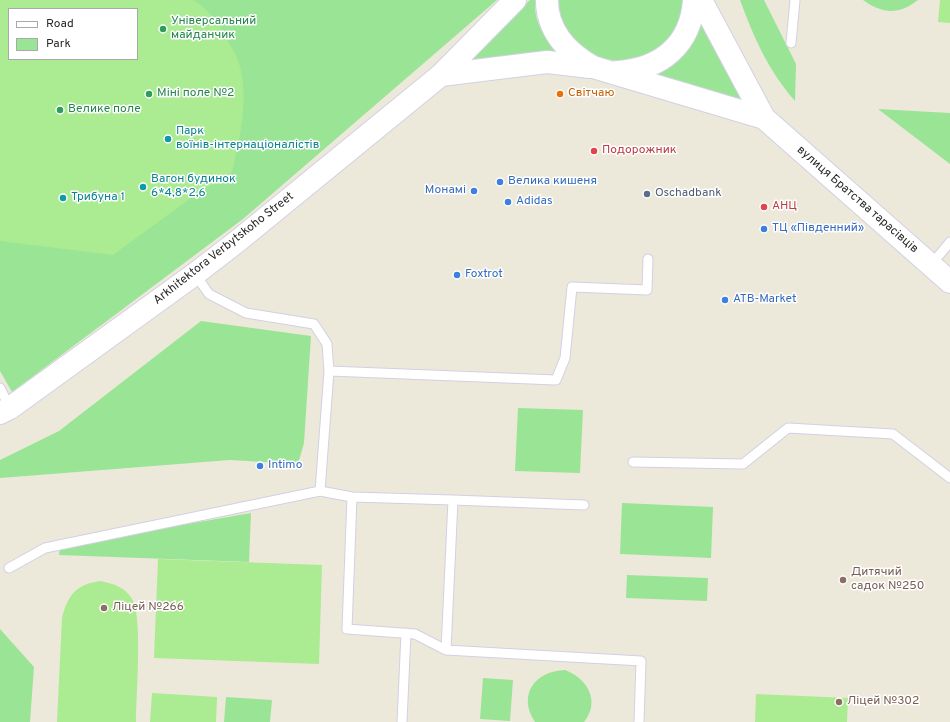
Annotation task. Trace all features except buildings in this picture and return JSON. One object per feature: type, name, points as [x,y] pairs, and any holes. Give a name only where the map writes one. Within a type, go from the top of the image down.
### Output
[{"type":"street","name":"Arkhitektora Verbytskoho Street","points":[[5,410],[195,274],[441,75],[515,0]]},
{"type":"street","points":[[547,0],[552,26],[562,43],[576,57],[603,70]]},
{"type":"street","points":[[441,75],[547,62],[603,70],[635,71],[655,64],[672,51],[685,34],[693,14],[694,0]]},
{"type":"street","name":"вулиця Братства тарасівців","points":[[701,0],[764,118],[950,282]]},
{"type":"street","name":"вулиця Братства тарасівців","points":[[603,70],[764,118]]},
{"type":"lane","points":[[791,43],[795,0]]},
{"type":"lane","points":[[931,264],[950,242]]},
{"type":"lane","points":[[329,370],[556,380],[565,358],[572,287],[647,290],[648,259]]},
{"type":"lane","points":[[195,274],[209,294],[246,313],[314,324],[327,344],[329,370],[320,491]]},
{"type":"lane","points":[[0,388],[5,410]]},
{"type":"lane","points":[[633,462],[743,464],[788,428],[893,434],[950,478]]},
{"type":"lane","points":[[9,568],[45,548],[320,491],[352,497],[584,505]]},
{"type":"lane","points":[[352,497],[347,629],[415,634],[446,650],[641,661],[639,722]]},
{"type":"lane","points":[[446,650],[453,500]]},
{"type":"lane","points":[[402,722],[406,633]]},
{"type":"green space","name":"Парк воїнів-інтернаціоналістів","points":[[0,0],[497,0],[243,219],[12,392],[0,371]]},
{"type":"green space","points":[[0,0],[193,0],[204,8],[217,22],[236,55],[241,71],[244,100],[241,130],[232,172],[195,195],[113,255],[0,241]]},
{"type":"green space","points":[[530,0],[536,0],[536,14],[540,28],[556,52],[466,61]]},
{"type":"green space","points":[[558,0],[684,0],[676,27],[660,46],[640,57],[618,60],[596,56],[577,45],[564,26]]},
{"type":"green space","points":[[740,0],[764,0],[796,64],[795,101],[769,65]]},
{"type":"green space","points":[[863,0],[918,0],[904,8],[890,11],[877,8]]},
{"type":"green space","points":[[940,0],[950,0],[950,23],[938,22]]},
{"type":"green space","points":[[701,22],[747,103],[650,74]]},
{"type":"green space","points":[[878,109],[950,113],[950,164]]},
{"type":"green space","points":[[201,321],[311,336],[304,443],[298,464],[230,460],[0,478],[0,460],[59,431]]},
{"type":"green space","points":[[518,408],[583,410],[580,473],[515,471]]},
{"type":"green space","points":[[622,503],[713,507],[711,558],[620,554]]},
{"type":"green space","points":[[251,513],[249,562],[59,555],[60,546]]},
{"type":"green space","points":[[158,559],[322,565],[319,664],[154,658]]},
{"type":"green space","points":[[627,575],[708,578],[707,601],[626,598]]},
{"type":"green space","points":[[101,581],[123,589],[132,599],[135,608],[138,639],[136,722],[57,722],[62,618],[64,610],[70,597],[79,588]]},
{"type":"green space","points":[[0,629],[34,667],[30,722],[0,722]]},
{"type":"green space","points":[[565,670],[580,679],[589,691],[591,706],[589,714],[584,722],[535,722],[530,712],[528,703],[532,686],[545,675],[554,671]]},
{"type":"green space","points":[[483,678],[513,680],[510,721],[480,719]]},
{"type":"green space","points":[[152,693],[217,697],[216,722],[150,722]]},
{"type":"green space","points":[[756,694],[848,698],[847,722],[755,722]]},
{"type":"green space","points":[[226,697],[272,700],[270,722],[224,722]]},
{"type":"place","name":"Універсальний майданчик","points":[[163,29]]},
{"type":"place","name":"Міні поле №2","points":[[149,94]]},
{"type":"place","name":"Світчаю","points":[[560,94]]},
{"type":"place","name":"Велике поле","points":[[60,110]]},
{"type":"place","name":"Парк воїнів-інтернаціоналістів","points":[[168,139]]},
{"type":"place","name":"Подорожник","points":[[594,151]]},
{"type":"place","name":"Велика кишеня","points":[[500,182]]},
{"type":"place","name":"Вагон будинок 6*4,8*2,6","points":[[143,187]]},
{"type":"place","name":"Монамі","points":[[474,191]]},
{"type":"place","name":"Oschadbank","points":[[647,194]]},
{"type":"place","name":"Трибуна 1","points":[[63,198]]},
{"type":"place","name":"Adidas","points":[[508,202]]},
{"type":"place","name":"АНЦ","points":[[764,207]]},
{"type":"place","name":"ТЦ «Південний»","points":[[764,229]]},
{"type":"place","name":"Foxtrot","points":[[457,275]]},
{"type":"place","name":"ATB-Market","points":[[725,300]]},
{"type":"place","name":"Intimo","points":[[260,466]]},
{"type":"place","name":"Дитячий садок №250","points":[[843,580]]},
{"type":"place","name":"Ліцей №266","points":[[104,608]]},
{"type":"place","name":"Ліцей №302","points":[[839,702]]}]
